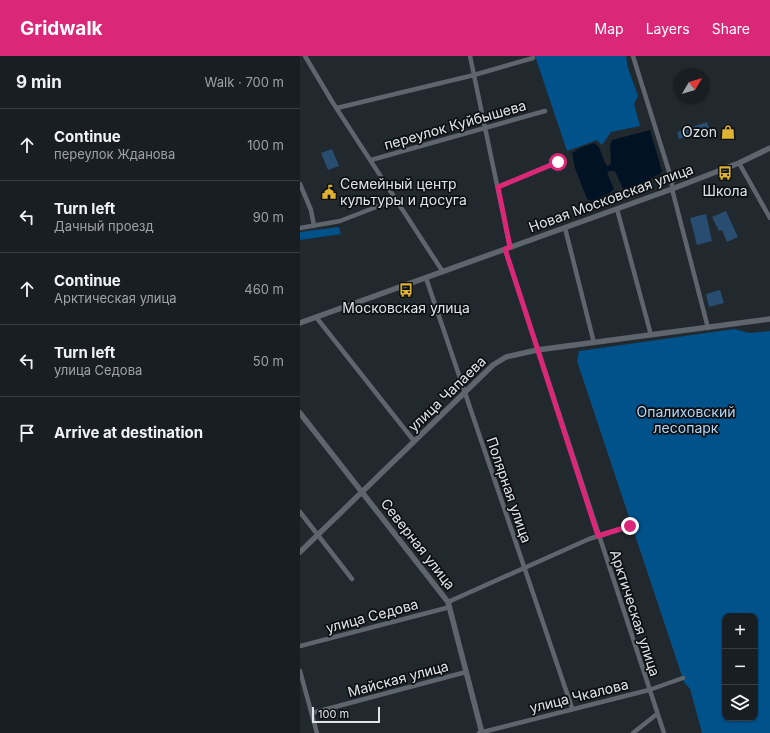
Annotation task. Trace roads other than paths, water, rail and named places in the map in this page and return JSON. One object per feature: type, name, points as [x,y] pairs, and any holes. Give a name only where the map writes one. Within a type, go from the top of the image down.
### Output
[{"type":"street","points":[[307,56],[337,108],[443,272]]},
{"type":"street","name":"Арктическая улица","points":[[470,56],[498,187],[507,248],[537,350],[664,733]]},
{"type":"street","points":[[633,56],[672,181],[672,189],[708,328]]},
{"type":"street","points":[[337,108],[474,75],[533,58]]},
{"type":"street","name":"переулок Куйбышева","points":[[371,160],[545,111]]},
{"type":"street","name":"Новая Московская улица","points":[[300,323],[672,189],[739,163],[770,148]]},
{"type":"street","points":[[498,187],[558,162]]},
{"type":"street","points":[[739,163],[770,218]]},
{"type":"street","points":[[300,184],[311,210],[314,226]]},
{"type":"street","points":[[300,228],[340,221],[397,199]]},
{"type":"street","points":[[617,209],[651,336]]},
{"type":"street","points":[[565,228],[594,342]]},
{"type":"street","name":"Полярная улица","points":[[426,278],[572,708]]},
{"type":"street","points":[[316,317],[414,442]]},
{"type":"street","name":"улица Чапаева","points":[[300,552],[499,361],[537,350],[770,319]]},
{"type":"street","name":"Северная улица","points":[[300,413],[449,604],[481,733]]},
{"type":"street","points":[[300,512],[352,579]]},
{"type":"street","name":"улица Седова","points":[[300,646],[449,604],[598,536],[630,526]]},
{"type":"street","points":[[300,671],[317,733]]},
{"type":"street","name":"Майская улица","points":[[312,714],[466,672]]},
{"type":"street","name":"улица Чкалова","points":[[481,733],[572,708],[649,690],[683,678]]},
{"type":"street","points":[[633,733],[657,714]]},
{"type":"place","name":"Ozon","points":[[728,132]]},
{"type":"place","name":"Школа","points":[[725,173]]},
{"type":"place","name":"Семейный центр культуры и досуга","points":[[329,192]]},
{"type":"place","name":"Московская улица","points":[[406,290]]},
{"type":"park label","name":"Опалиховский лесопарк","points":[[686,420]]}]
